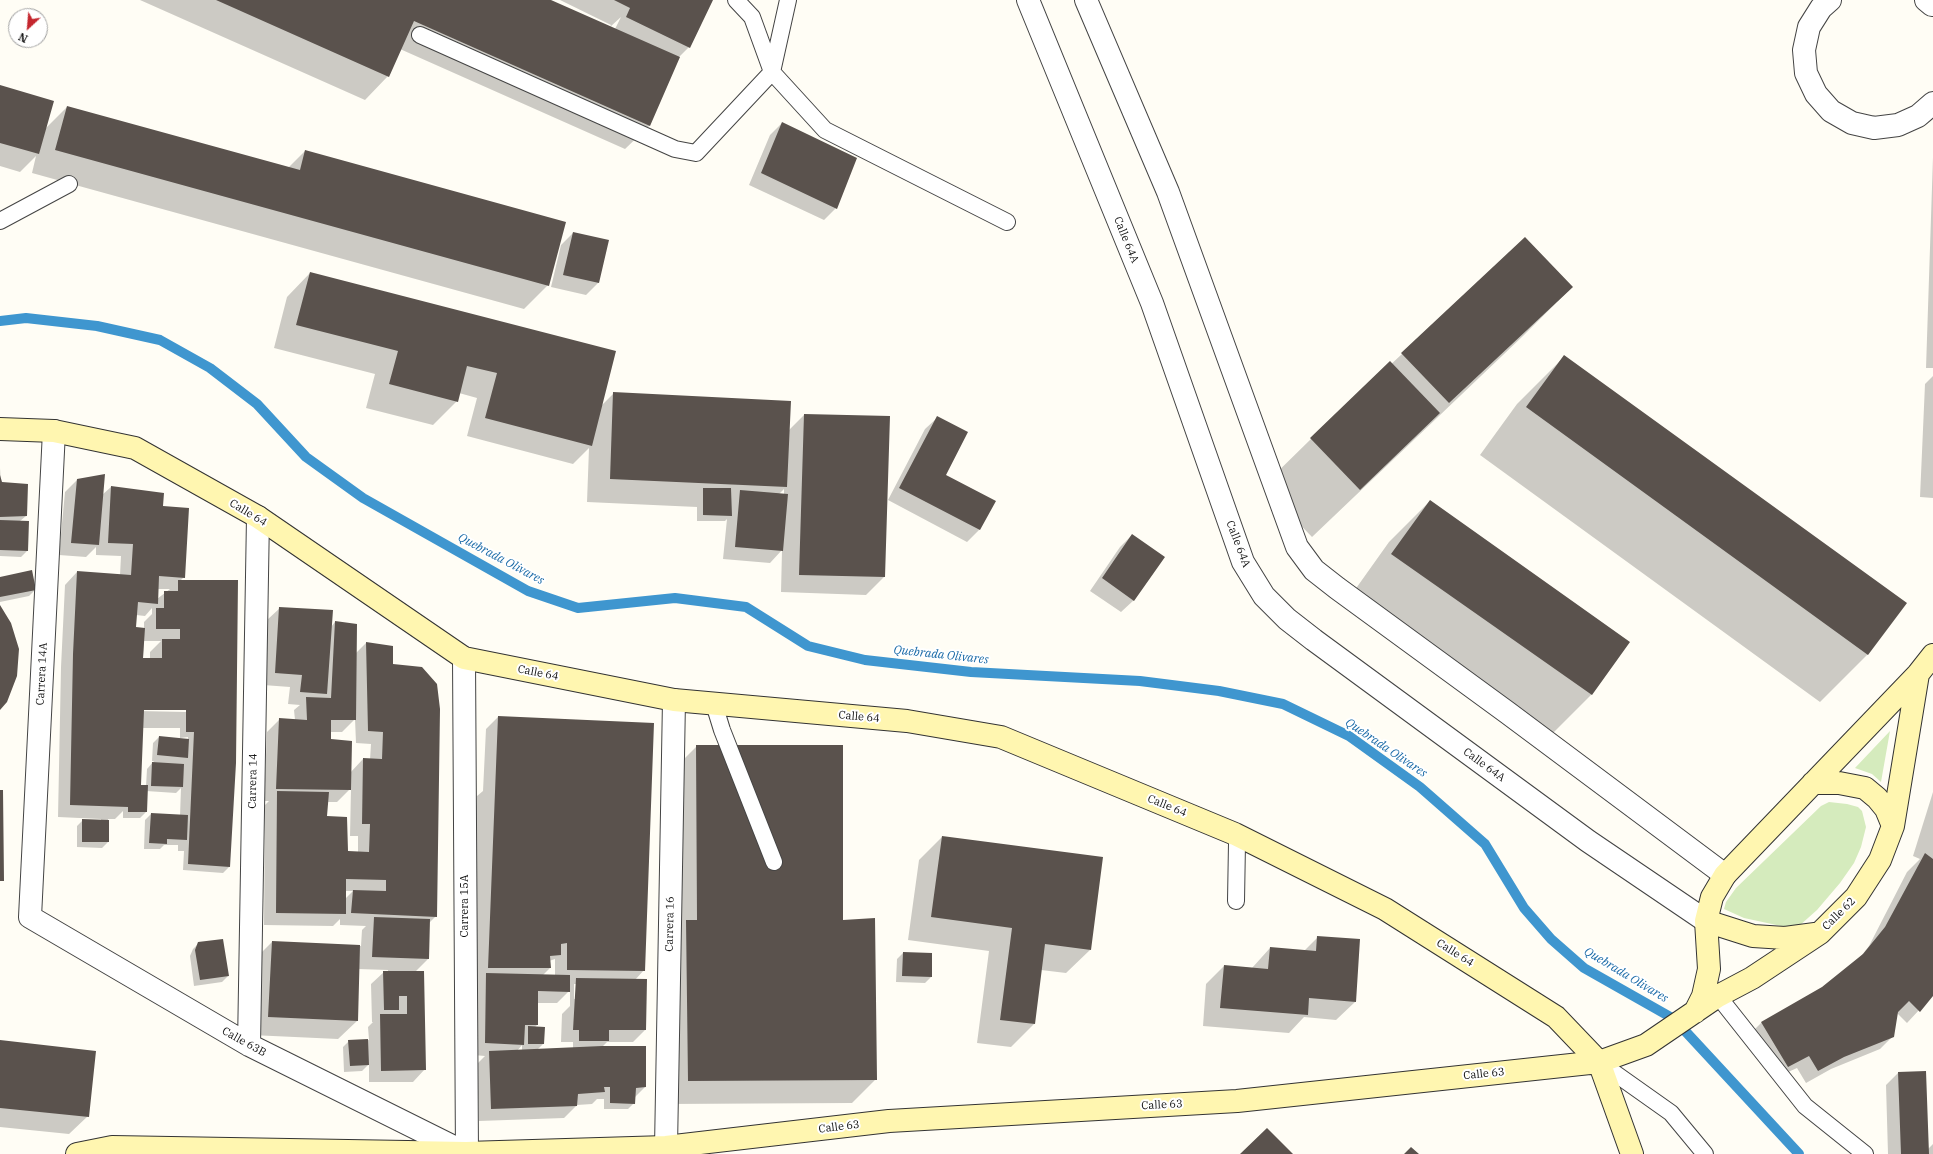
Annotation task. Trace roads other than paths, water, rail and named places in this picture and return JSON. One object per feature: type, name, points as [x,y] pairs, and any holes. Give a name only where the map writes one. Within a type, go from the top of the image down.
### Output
[{"type":"street","name":"Calle 64A","points":[[1028,0],[1152,303],[1243,562],[1264,596],[1287,619],[1326,649],[1588,841],[1706,921]]},
{"type":"street","points":[[1086,0],[1168,192],[1297,547],[1314,570],[1337,588],[1515,717],[1725,875]]},
{"type":"street","points":[[1830,0],[1821,8],[1809,28],[1804,50],[1806,73],[1816,94],[1831,111],[1852,123],[1874,128],[1898,125],[1918,116],[1933,103]]},
{"type":"street","name":"Calle 64","points":[[0,429],[54,431],[135,448],[258,517],[464,658],[674,700],[907,721],[1001,737],[1235,834],[1392,913],[1556,1017],[1599,1062],[1632,1154]]},
{"type":"street","name":"Carrera 14A","points":[[30,917],[54,431]]},
{"type":"street","name":"Carrera 14","points":[[249,1045],[258,517]]},
{"type":"street","name":"Calle 62","points":[[1599,1062],[1646,1045],[1718,996],[1752,978],[1820,933],[1841,914],[1868,881],[1880,860],[1893,826],[1918,674],[1933,655]]},
{"type":"street","name":"Carrera 15A","points":[[464,658],[466,1153]]},
{"type":"street","points":[[1694,1013],[1703,996],[1709,968],[1706,921],[1712,897],[1725,875],[1918,674]]},
{"type":"street","name":"Carrera 16","points":[[666,1147],[674,700]]},
{"type":"street","points":[[1813,783],[1839,783],[1866,788],[1886,809],[1893,826]]},
{"type":"street","name":"Calle 63B","points":[[30,917],[249,1045],[466,1153]]},
{"type":"street","points":[[1706,921],[1753,936],[1785,938],[1803,937],[1820,933]]},
{"type":"street","name":"Calle 63","points":[[77,1154],[112,1147],[466,1153],[666,1147],[888,1121],[1237,1101],[1599,1062]]},
{"type":"lane","points":[[736,0],[752,17],[772,72],[825,130],[1007,222]]},
{"type":"lane","points":[[420,35],[675,149],[696,153],[772,72],[788,0]]},
{"type":"lane","points":[[0,221],[69,184]]},
{"type":"lane","points":[[714,704],[722,730],[774,862]]},
{"type":"lane","points":[[1235,834],[1237,843],[1236,901]]},
{"type":"lane","points":[[1718,996],[1805,1106],[1865,1154]]},
{"type":"lane","points":[[1599,1062],[1671,1113],[1705,1154]]},
{"type":"waterway","name":"Quebrada Olivares","points":[[0,321],[26,318],[97,326],[160,340],[210,368],[257,404],[306,457],[363,498],[528,591],[578,608],[675,598],[746,607],[808,646],[865,660],[971,672],[1140,681],[1219,691],[1283,704],[1349,736],[1420,787],[1485,844],[1524,908],[1551,939],[1584,968],[1674,1019],[1799,1154]]}]
